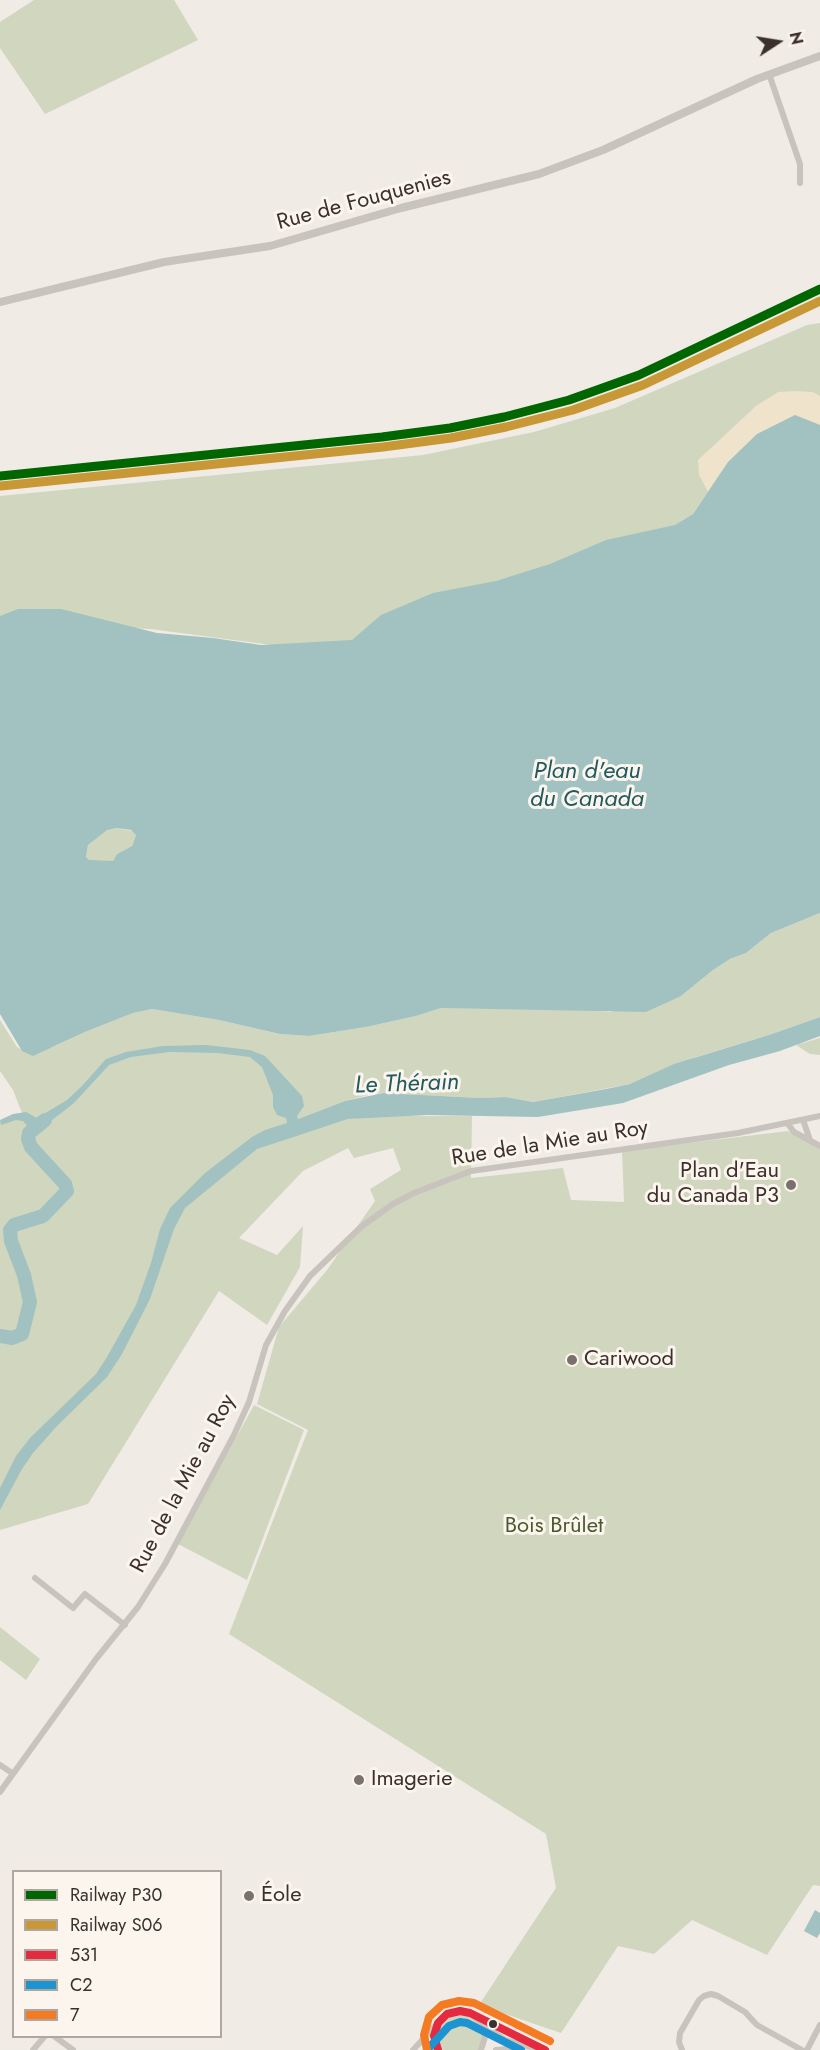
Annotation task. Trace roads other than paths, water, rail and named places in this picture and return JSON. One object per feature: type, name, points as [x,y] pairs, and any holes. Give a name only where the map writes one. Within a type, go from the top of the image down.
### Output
[{"type":"street","name":"Rue de Fouquenies","points":[[0,302],[164,262],[276,244],[412,205],[528,177],[584,158],[725,93],[820,56]]},
{"type":"street","points":[[769,74],[800,164],[800,183]]},
{"type":"street","name":"Rue de la Mie au Roy","points":[[0,1792],[96,1659],[125,1625],[165,1564],[227,1449],[249,1402],[266,1345],[279,1319],[310,1276],[336,1249],[370,1220],[414,1193],[471,1171],[723,1136],[820,1116]]},
{"type":"street","points":[[803,1120],[810,1140]]},
{"type":"street","points":[[788,1124],[794,1132],[820,1146]]},
{"type":"street","points":[[35,1578],[74,1608],[85,1594],[125,1625]]},
{"type":"street","points":[[0,1765],[12,1773]]},
{"type":"street","points":[[682,2050],[679,2042],[680,2033],[699,2000],[711,1994],[745,2012],[757,2025],[805,2050],[820,2025]]},
{"type":"street","points":[[413,2050],[439,2021],[449,2013],[460,2011],[470,2013],[505,2040],[540,2050]]},
{"type":"street","points":[[438,2050],[434,2036],[439,2021]]},
{"type":"street","points":[[480,2021],[485,2037],[481,2050]]},
{"type":"street","points":[[33,2050],[44,2038]]},
{"type":"street","points":[[55,2038],[73,2050]]},
{"type":"street","points":[[496,2050],[530,2048]]},
{"type":"water","name":"Plan d'eau du Canada","points":[[795,415],[820,425],[820,913],[771,933],[746,953],[730,959],[713,970],[681,996],[646,1012],[441,1008],[366,1027],[309,1036],[280,1034],[219,1020],[152,1009],[133,1013],[33,1056],[22,1051],[0,1014],[0,616],[18,609],[61,609],[157,633],[261,645],[352,640],[381,615],[433,593],[496,581],[550,564],[606,540],[675,525],[693,514],[728,462],[757,434]],"holes":[[[116,828],[131,830],[136,835],[132,846],[117,854],[113,861],[89,860],[86,857],[88,845],[107,830]]]},
{"type":"water","points":[[820,1017],[820,1036],[780,1051],[729,1065],[623,1103],[538,1117],[428,1115],[348,1119],[257,1149],[185,1208],[174,1229],[150,1299],[122,1354],[107,1377],[33,1453],[0,1510],[0,1488],[16,1456],[30,1438],[96,1374],[107,1357],[136,1305],[160,1229],[170,1208],[205,1173],[252,1137],[287,1123],[286,1118],[277,1115],[273,1107],[273,1095],[262,1067],[250,1057],[218,1053],[169,1052],[131,1057],[109,1065],[74,1103],[34,1134],[23,1121],[16,1120],[1,1125],[0,1120],[13,1114],[26,1112],[37,1118],[67,1100],[106,1059],[126,1052],[163,1046],[206,1045],[250,1050],[265,1056],[302,1096],[304,1106],[297,1116],[298,1119],[345,1101],[383,1093],[480,1098],[506,1097],[533,1102],[606,1089],[630,1084],[674,1064]]},
{"type":"water","points":[[815,1910],[820,1913],[820,1933],[817,1938],[804,1931]]},
{"type":"waterway","points":[[0,1336],[12,1338],[22,1334],[30,1302],[24,1275],[11,1241],[10,1230],[14,1225],[43,1216],[67,1191],[65,1184],[31,1147],[28,1139],[29,1133],[45,1120]]},
{"type":"rail line","name":"P30","points":[[0,476],[382,437],[450,428],[504,417],[569,400],[639,375],[820,289]]},
{"type":"rail line","name":"S06","points":[[1,486],[383,447],[451,438],[506,427],[573,410],[643,385],[820,301]]},
{"type":"place","name":"Plan d'Eau du Canada P3","points":[[791,1185]]},
{"type":"place","name":"Cariwood","points":[[572,1360]]},
{"type":"place","name":"Imagerie","points":[[359,1780]]},
{"type":"place","name":"Éole","points":[[249,1896]]},
{"type":"water label","name":"Le Thérain","points":[[407,1085]]},
{"type":"park label","name":"Bois Brûlet","points":[[554,1527]]}]
